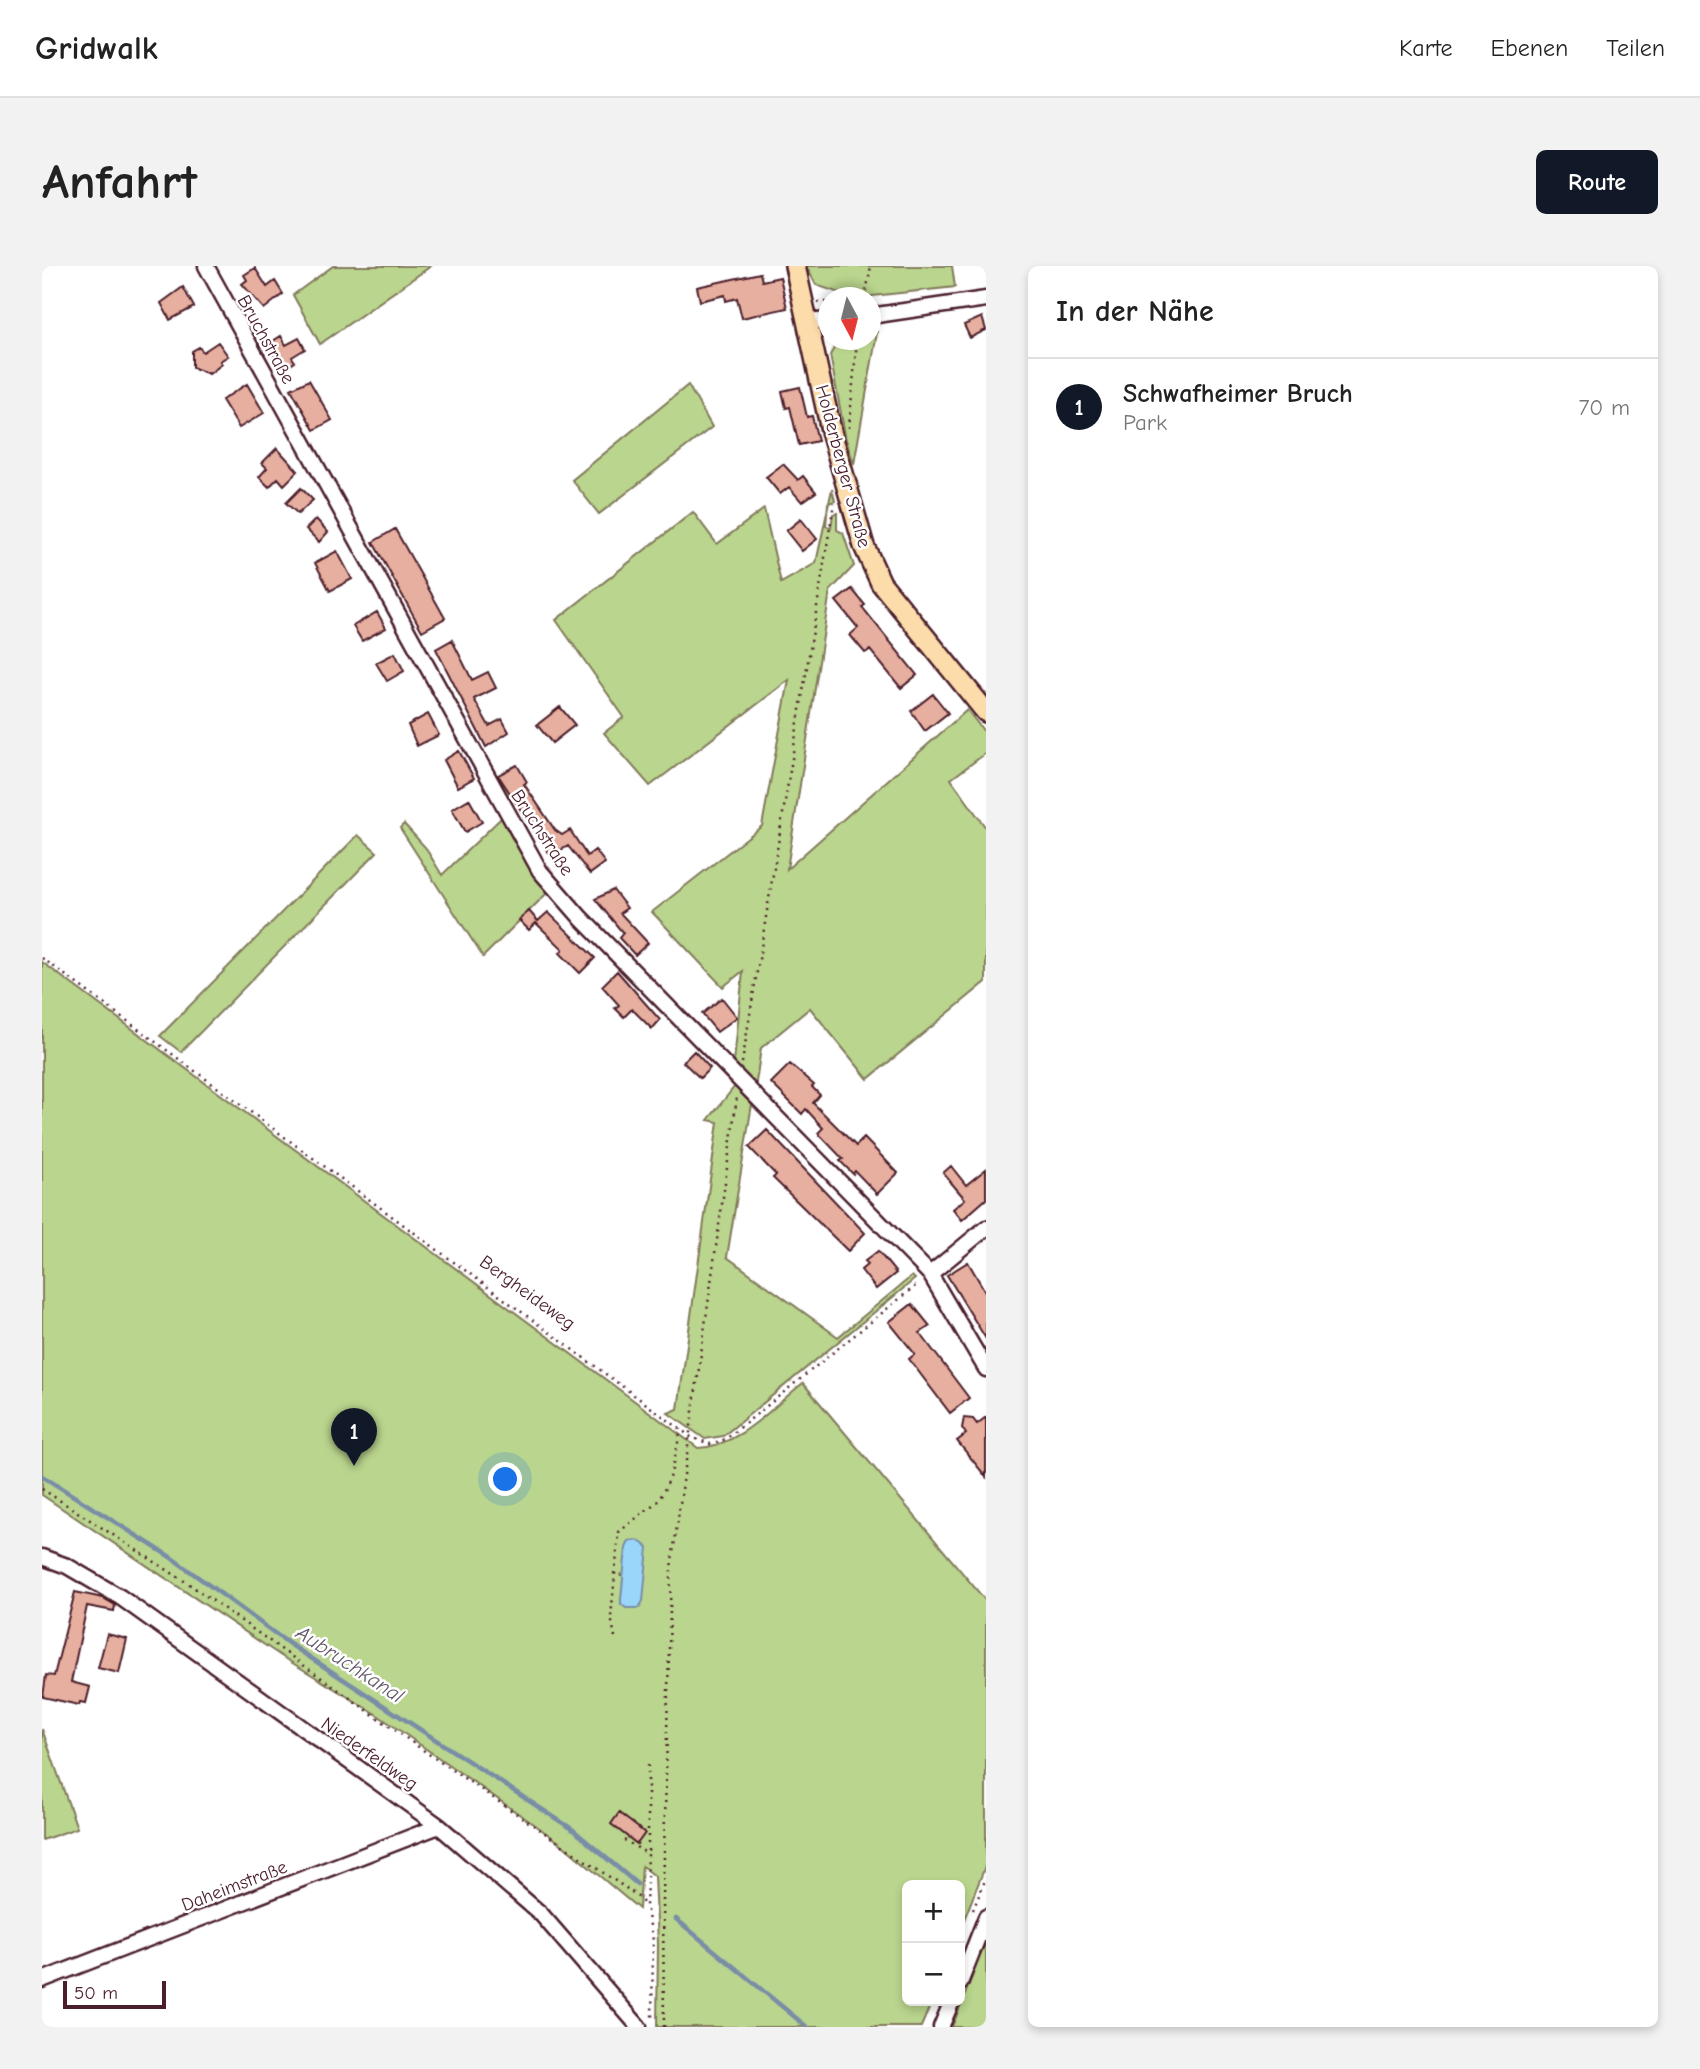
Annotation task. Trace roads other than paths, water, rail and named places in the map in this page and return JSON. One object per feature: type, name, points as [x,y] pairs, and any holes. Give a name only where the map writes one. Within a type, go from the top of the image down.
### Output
[{"type":"main road","name":"Holderberger Straße","points":[[795,266],[832,435],[864,546],[881,583],[986,712]]},
{"type":"street","name":"Bruchstraße","points":[[206,266],[540,871],[581,918],[930,1274],[986,1369]]},
{"type":"street","points":[[881,314],[986,299]]},
{"type":"street","points":[[808,322],[818,321]]},
{"type":"street","points":[[930,1274],[986,1228]]},
{"type":"street","name":"Niederfeldweg","points":[[42,1557],[66,1566],[120,1598],[439,1826],[541,1914],[639,2027]]},
{"type":"street","name":"Daheimstraße","points":[[42,1980],[439,1826]]},
{"type":"street","points":[[965,1970],[986,1917]]},
{"type":"street","points":[[941,2027],[950,2006]]},
{"type":"water","points":[[637,1540],[648,1547],[643,1601],[639,1608],[626,1608],[621,1604],[621,1599],[626,1548],[629,1541]]},
{"type":"waterway","name":"Aubruchkanal","points":[[42,1476],[172,1558],[288,1643],[572,1829],[637,1884]]},
{"type":"waterway","name":"Aubruchkanal","points":[[676,1919],[807,2027]]},
{"type":"place","name":"Schwafheimer Bruch","points":[[354,1466]]}]
